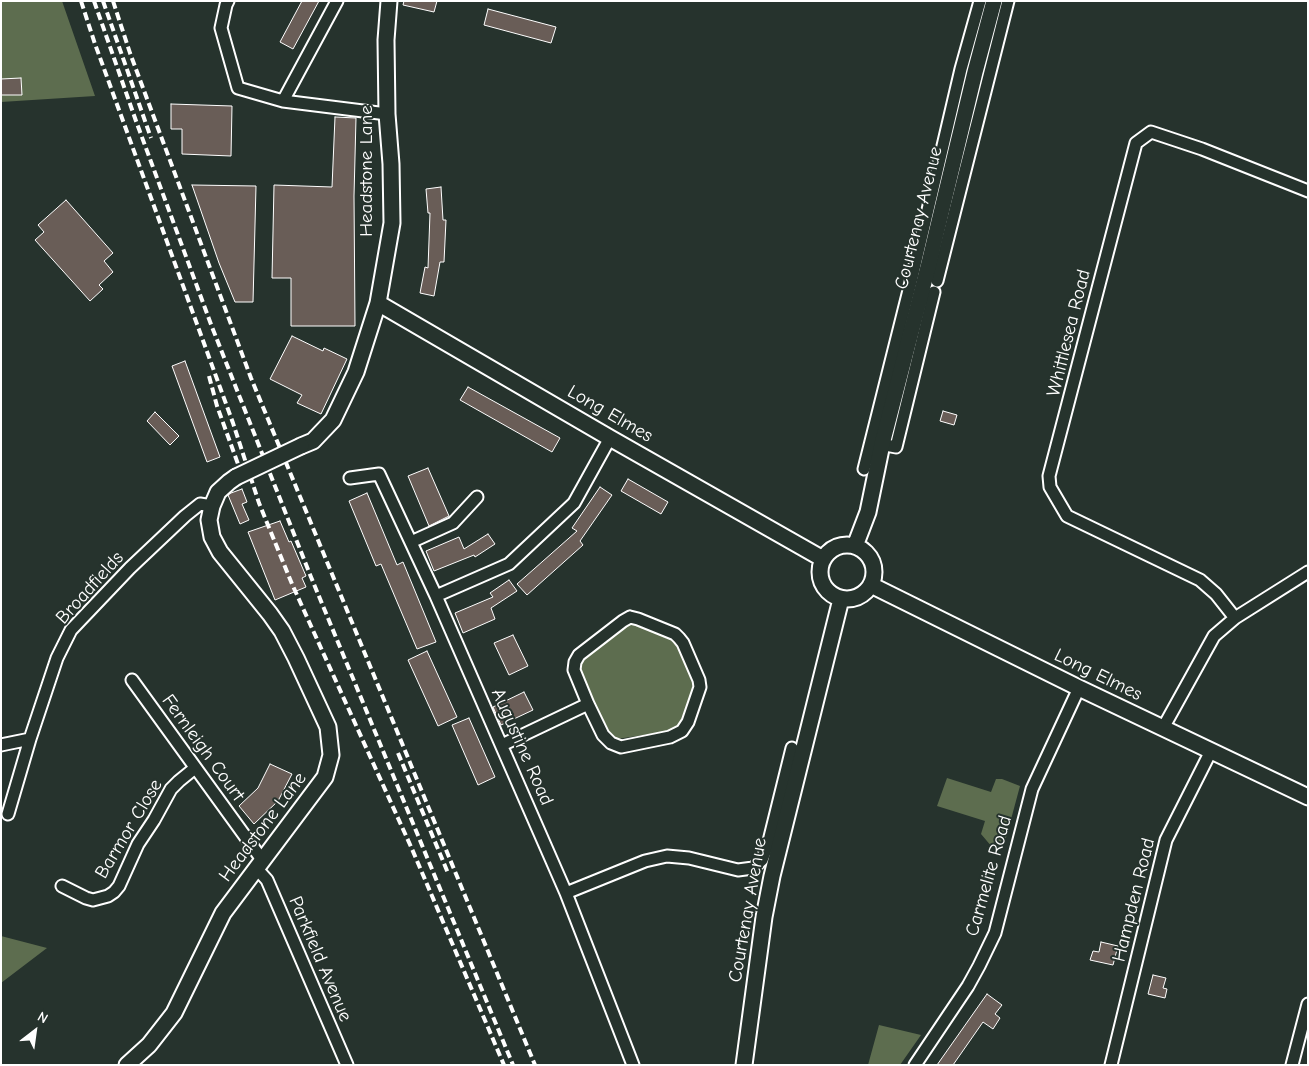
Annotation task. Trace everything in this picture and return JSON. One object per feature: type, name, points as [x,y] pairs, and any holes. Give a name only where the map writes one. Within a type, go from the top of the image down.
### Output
[{"type":"street","points":[[228,1],[221,28],[238,88],[283,101],[387,114]]},
{"type":"street","points":[[283,101],[337,1]]},
{"type":"street","name":"Headstone Lane","points":[[127,1065],[149,1045],[174,1013],[223,913],[325,778],[331,755],[328,727],[282,631],[220,552],[212,537],[209,520],[218,492],[228,482],[313,441],[333,420],[356,372],[378,303],[392,223],[386,40],[389,1]]},
{"type":"street","name":"Courtenay Avenue","points":[[935,263],[980,1]]},
{"type":"street","name":"Courtenay Avenue","points":[[864,469],[876,444],[923,309],[968,71],[994,1]]},
{"type":"street","name":"Courtenay Avenue","points":[[855,546],[868,512],[876,444],[935,263],[1008,1]]},
{"type":"street","name":"Whittlesea Road","points":[[1235,618],[1216,594],[1200,580],[1067,516],[1050,487],[1049,476],[1136,142],[1151,132],[1202,149],[1308,190]]},
{"type":"street","name":"Long Elmes","points":[[378,303],[823,559]]},
{"type":"street","points":[[436,596],[509,564],[574,503],[610,438]]},
{"type":"street","name":"Augustine Road","points":[[350,478],[379,474],[436,596],[566,893],[633,1065]]},
{"type":"street","points":[[411,542],[453,523],[477,497]]},
{"type":"street","name":"Broadfields","points":[[8,814],[57,658],[72,630],[130,568],[185,516],[200,504],[212,506]]},
{"type":"street","points":[[846,545],[855,546],[863,550],[873,564],[874,573],[871,585],[867,591],[858,597],[848,600],[829,593],[823,586],[820,577],[823,559],[828,552],[836,547],[846,545]]},
{"type":"street","points":[[1163,728],[1214,636],[1235,618],[1308,572]]},
{"type":"street","name":"Long Elmes","points":[[871,585],[1079,688],[1308,797]]},
{"type":"street","name":"Courtenay Avenue","points":[[744,1065],[773,846],[794,762],[841,598]]},
{"type":"street","points":[[630,618],[638,619],[675,634],[683,643],[699,680],[700,688],[688,722],[682,731],[670,737],[620,747],[611,743],[603,735],[588,704],[574,670],[575,662],[579,655],[630,618]]},
{"type":"street","name":"Fernleigh Court","points":[[132,680],[221,802],[260,865]]},
{"type":"street","name":"Carmelite Road","points":[[915,1065],[968,986],[995,933],[1032,789],[1079,688]]},
{"type":"street","points":[[502,745],[588,704]]},
{"type":"street","points":[[1,746],[30,740]]},
{"type":"street","name":"Courtenay Avenue","points":[[792,748],[794,762]]},
{"type":"street","name":"Hampden Road","points":[[1111,1065],[1166,840],[1212,751]]},
{"type":"street","name":"Barmor Close","points":[[62,886],[94,900],[114,892],[119,886],[138,844],[158,814],[171,789],[195,768]]},
{"type":"street","points":[[566,893],[645,861],[667,856],[689,858],[738,870],[753,868],[773,846]]},
{"type":"street","name":"Parkfield Avenue","points":[[260,865],[347,1065]]},
{"type":"street","points":[[1292,1065],[1307,1008]]},
{"type":"green space","points":[[1,1],[62,1],[95,96],[1,102]]},
{"type":"green space","points":[[629,622],[673,639],[695,682],[678,730],[610,740],[578,665]]},
{"type":"green space","points":[[947,778],[991,792],[996,779],[1002,779],[1020,786],[1003,849],[992,847],[981,834],[985,821],[937,806]]},
{"type":"green space","points":[[1,936],[47,948],[1,983]]},
{"type":"green space","points":[[879,1025],[921,1035],[900,1065],[868,1065]]},
{"type":"building","points":[[302,1],[319,1],[293,49],[280,42]]},
{"type":"building","points":[[404,1],[437,1],[434,12],[403,5]]},
{"type":"building","points":[[488,9],[556,27],[551,43],[484,25]]},
{"type":"building","points":[[21,78],[22,95],[1,95],[1,79]]},
{"type":"building","points":[[171,104],[232,106],[231,156],[182,154],[182,129],[171,129]]},
{"type":"building","points":[[335,117],[356,118],[354,196],[355,326],[291,326],[291,278],[272,278],[274,185],[332,187]]},
{"type":"building","points":[[192,185],[256,186],[253,302],[235,302],[219,263]]},
{"type":"building","points":[[441,187],[443,220],[446,220],[444,262],[440,262],[434,296],[420,293],[425,267],[428,268],[430,213],[428,213],[426,189]]},
{"type":"building","points":[[66,200],[113,253],[104,261],[113,272],[99,285],[103,289],[90,301],[35,240],[44,232],[38,225]]},
{"type":"building","points":[[292,336],[323,351],[324,348],[347,359],[321,414],[297,403],[302,395],[270,379]]},
{"type":"building","points":[[185,361],[220,457],[207,462],[172,366]]},
{"type":"building","points":[[468,387],[560,438],[552,452],[460,400]]},
{"type":"building","points":[[943,411],[957,415],[954,425],[940,421]]},
{"type":"building","points":[[155,412],[179,436],[170,445],[147,421]]},
{"type":"building","points":[[428,468],[449,516],[429,526],[408,476]]},
{"type":"building","points":[[628,479],[668,502],[661,514],[621,491]]},
{"type":"building","points":[[600,487],[612,495],[580,541],[583,545],[527,595],[517,584],[577,531],[572,528]]},
{"type":"building","points":[[242,489],[247,502],[242,504],[249,520],[240,524],[228,495]]},
{"type":"building","points":[[367,493],[397,565],[403,562],[436,642],[417,649],[381,564],[376,566],[349,501]]},
{"type":"building","points":[[280,521],[306,576],[302,578],[306,587],[275,600],[248,532]]},
{"type":"building","points":[[488,534],[495,544],[475,557],[474,555],[434,571],[426,551],[459,537],[464,549]]},
{"type":"building","points":[[509,580],[517,591],[491,608],[495,619],[463,633],[455,613],[493,597],[490,593]]},
{"type":"building","points":[[513,635],[528,666],[509,675],[494,643]]},
{"type":"building","points":[[427,651],[457,717],[438,726],[408,660]]},
{"type":"building","points":[[524,692],[533,710],[501,725],[493,707]]},
{"type":"building","points":[[469,718],[495,777],[478,785],[452,725]]},
{"type":"building","points":[[270,764],[292,774],[278,801],[254,824],[239,806],[258,788]]},
{"type":"building","points":[[1101,942],[1118,946],[1113,965],[1090,960],[1093,951],[1099,952]]},
{"type":"building","points":[[1153,975],[1166,978],[1163,988],[1167,989],[1165,998],[1148,994]]},
{"type":"building","points":[[987,994],[1002,1005],[995,1014],[1000,1018],[993,1029],[983,1022],[953,1065],[937,1065]]},
{"type":"railway","points":[[81,1],[233,423],[259,503],[292,584],[412,849],[504,1065]]},
{"type":"railway","points":[[94,1],[212,327],[311,577],[513,1065]]},
{"type":"railway","points":[[103,1],[151,138]]},
{"type":"railway","points":[[113,1],[130,53],[251,378],[535,1065]]},
{"type":"railway","points":[[209,376],[217,406],[238,464]]},
{"type":"railway","points":[[398,753],[448,873]]}]
